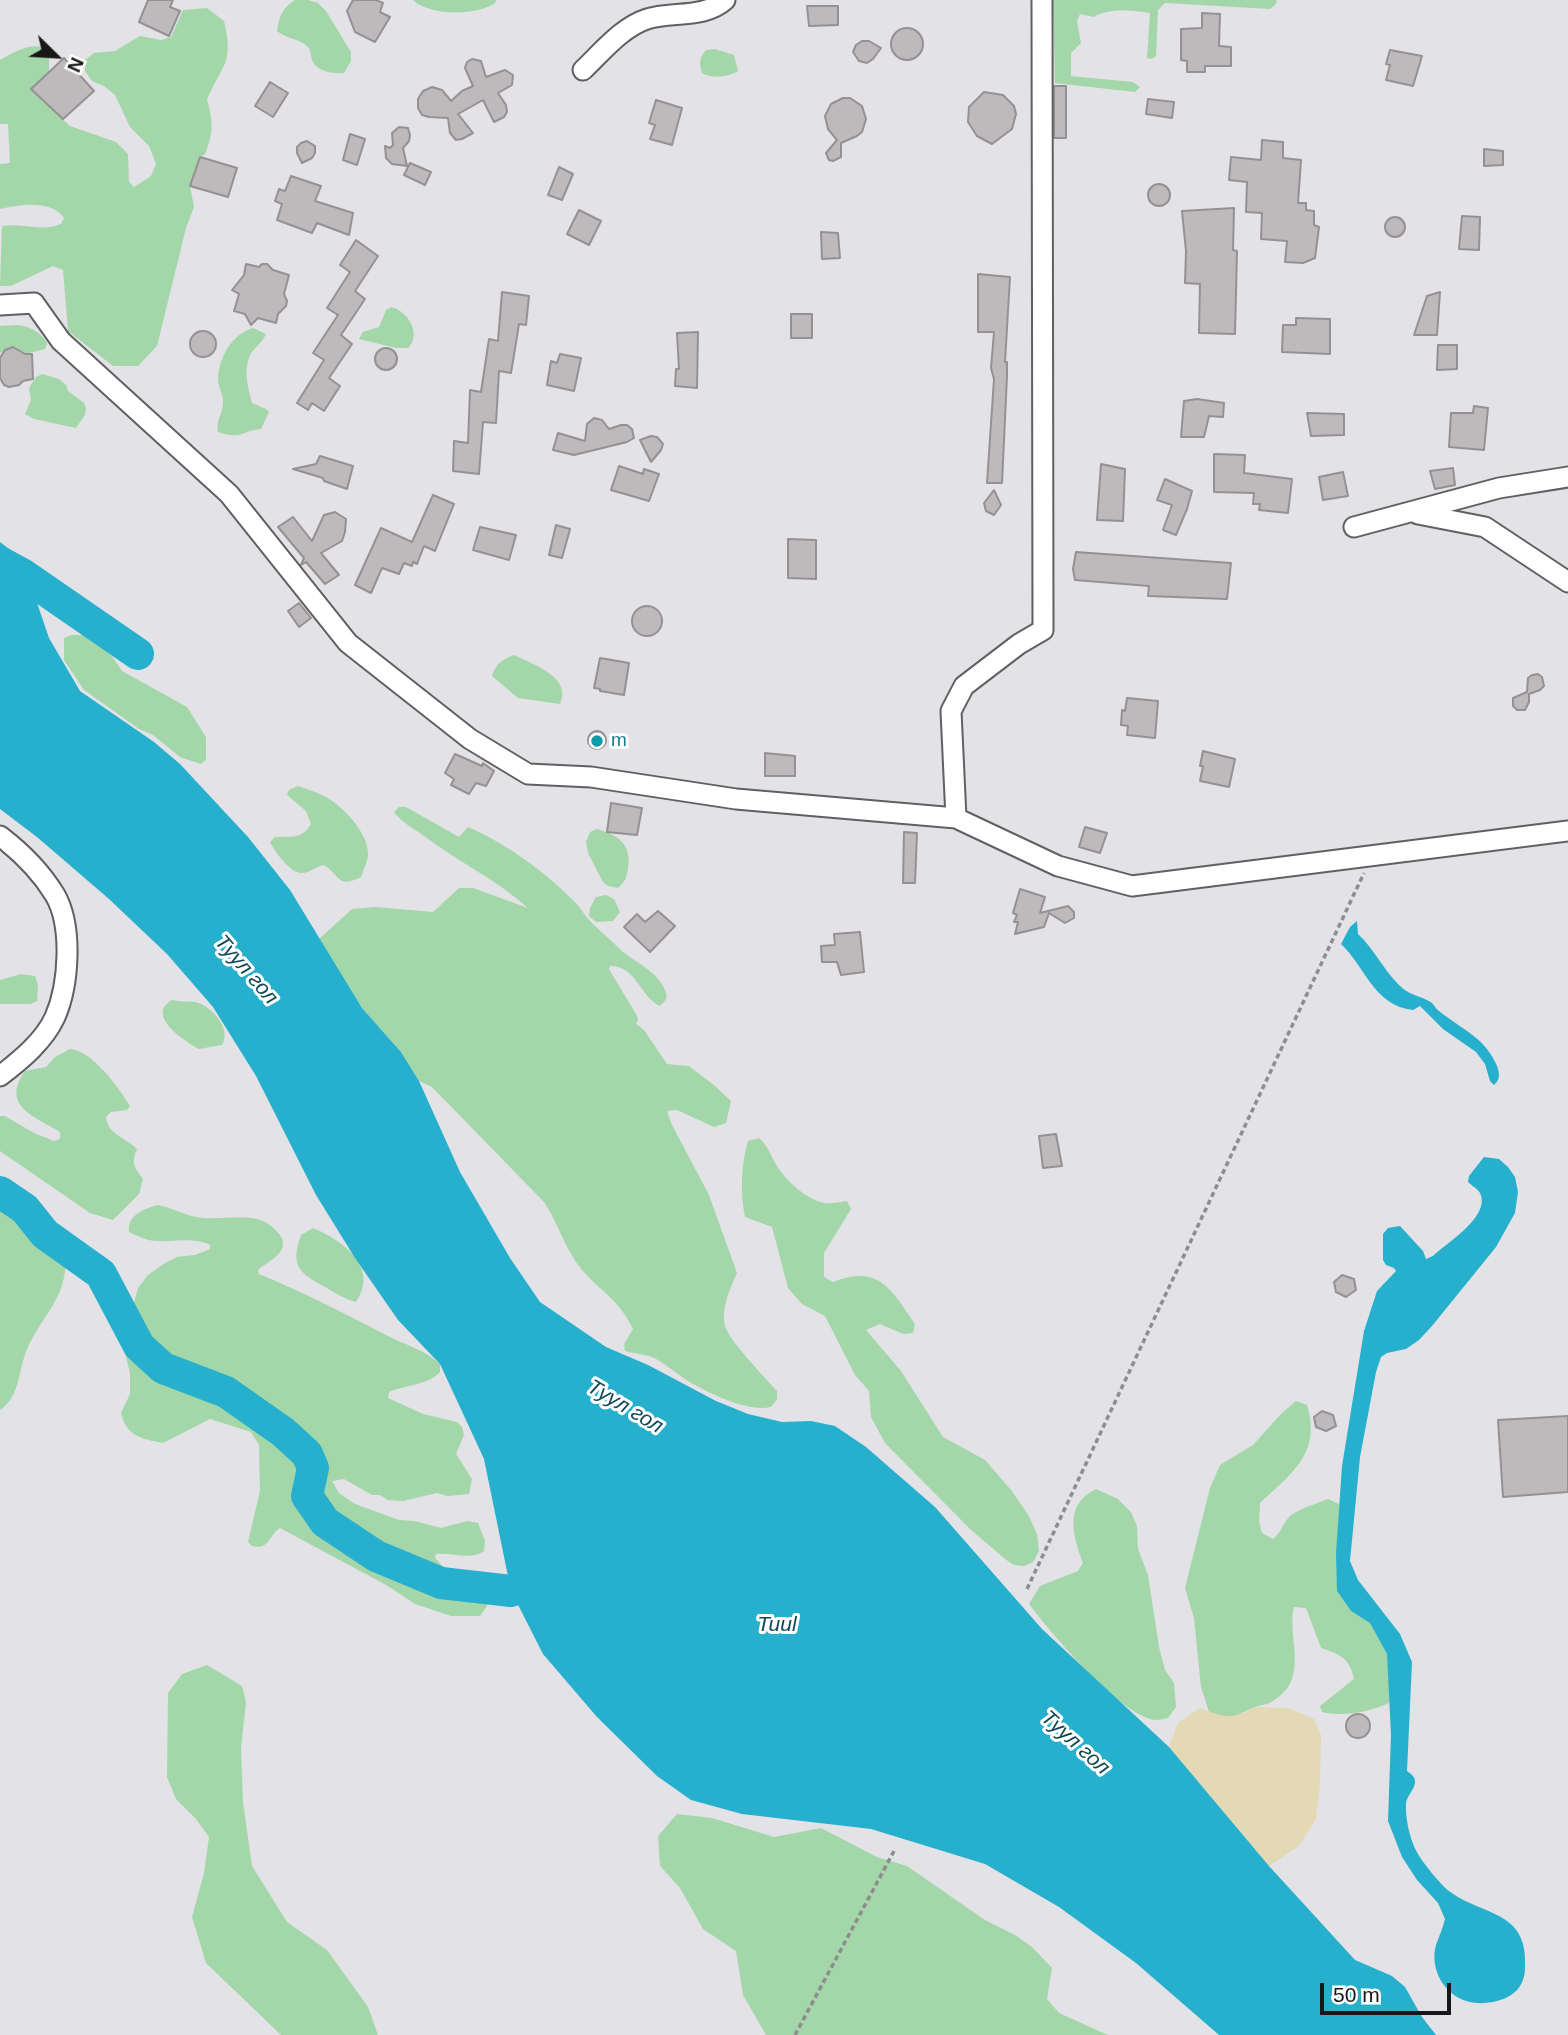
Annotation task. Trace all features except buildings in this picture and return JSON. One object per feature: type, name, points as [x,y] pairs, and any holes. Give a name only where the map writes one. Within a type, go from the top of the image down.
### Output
[{"type":"street","points":[[583,70],[618,37],[646,19],[687,14],[719,5],[725,0]]},
{"type":"street","points":[[956,818],[951,711],[964,686],[1018,644],[1043,629],[1042,0]]},
{"type":"street","points":[[0,305],[34,303],[61,341],[229,494],[348,643],[470,739],[528,774],[591,777],[736,799],[956,818],[1058,866],[1132,886],[1568,831]]},
{"type":"street","points":[[1354,527],[1499,488],[1568,477]]},
{"type":"street","points":[[1410,513],[1485,527],[1568,582]]},
{"type":"street","points":[[0,836],[22,853],[56,897],[68,940],[64,986],[54,1018],[37,1044],[0,1076]]},
{"type":"path","points":[[1027,1589],[1372,855]]},
{"type":"path","points":[[795,2035],[894,1851]]},
{"type":"green space","points":[[295,0],[318,3],[326,11],[351,52],[351,61],[344,73],[322,70],[313,62],[307,46],[277,31],[282,13]]},
{"type":"green space","points":[[413,0],[496,0],[495,3],[477,10],[453,12],[430,9]]},
{"type":"green space","points":[[1053,0],[1277,0],[1270,9],[1165,3],[1158,10],[1156,56],[1152,59],[1147,58],[1150,13],[1113,11],[1094,17],[1080,14],[1077,21],[1081,43],[1071,53],[1071,76],[1133,82],[1140,87],[1135,92],[1055,83]]},
{"type":"green space","points":[[207,8],[224,21],[228,46],[225,63],[207,99],[211,133],[205,154],[200,157],[190,186],[194,207],[186,228],[157,346],[138,366],[113,366],[68,331],[63,270],[53,266],[11,286],[0,286],[2,226],[54,226],[61,224],[64,218],[51,208],[43,206],[25,205],[0,209],[0,164],[10,163],[8,124],[0,124],[0,60],[31,47],[49,50],[49,71],[31,89],[70,126],[116,142],[128,154],[129,182],[134,187],[151,176],[156,164],[149,146],[130,127],[115,95],[92,81],[85,71],[85,60],[94,53],[115,51],[140,36],[161,40],[171,37],[183,10]]},
{"type":"green space","points":[[715,49],[734,55],[738,71],[720,76],[702,73],[702,56],[706,50]]},
{"type":"green space","points":[[391,307],[403,313],[411,324],[414,336],[408,348],[396,348],[359,339],[363,332],[379,327],[386,310]]},
{"type":"green space","points":[[16,325],[38,332],[47,343],[45,349],[25,354],[13,347],[0,353],[0,326]]},
{"type":"green space","points":[[253,328],[266,334],[249,358],[248,384],[252,403],[269,412],[261,429],[237,435],[218,432],[223,405],[218,379],[221,363],[233,341]]},
{"type":"green space","points":[[42,374],[59,379],[68,391],[84,403],[85,415],[76,428],[34,419],[25,414],[31,400],[29,388],[36,377]]},
{"type":"green space","points":[[84,635],[109,652],[122,671],[187,707],[206,737],[206,760],[201,764],[180,757],[153,735],[139,729],[84,690],[64,660],[64,638]]},
{"type":"green space","points":[[514,655],[540,667],[556,679],[561,686],[560,704],[518,698],[492,676],[500,662]]},
{"type":"green space","points":[[298,786],[331,800],[360,830],[368,856],[361,877],[343,881],[324,865],[305,873],[298,872],[288,866],[275,851],[270,842],[275,837],[300,835],[311,824],[306,811],[287,795],[289,790]]},
{"type":"green space","points":[[399,807],[406,807],[459,837],[468,827],[524,859],[562,890],[595,926],[623,952],[654,975],[663,986],[666,997],[660,1006],[653,1002],[626,971],[610,966],[609,969],[637,1016],[636,1024],[644,1030],[667,1064],[689,1066],[731,1101],[726,1123],[714,1127],[677,1110],[667,1111],[709,1195],[737,1273],[725,1306],[725,1326],[740,1349],[777,1391],[777,1399],[771,1407],[752,1407],[731,1402],[693,1384],[656,1359],[625,1351],[624,1344],[633,1329],[616,1303],[576,1262],[544,1202],[432,1087],[419,1081],[401,1052],[362,1008],[319,939],[352,909],[375,907],[433,912],[459,888],[473,888],[528,908],[503,888],[404,822],[394,812]]},
{"type":"green space","points":[[597,829],[617,838],[628,853],[627,874],[618,888],[603,882],[588,853],[586,842],[590,832]]},
{"type":"green space","points":[[606,895],[614,899],[620,912],[613,921],[596,922],[589,916],[590,908],[596,897]]},
{"type":"green space","points":[[21,974],[35,976],[38,985],[37,1001],[31,1004],[0,1004],[0,980]]},
{"type":"green space","points":[[172,1000],[195,1002],[214,1013],[224,1032],[222,1045],[199,1049],[177,1034],[165,1020],[163,1013],[165,1006]]},
{"type":"green space","points":[[70,1049],[79,1051],[96,1063],[130,1106],[127,1110],[111,1112],[106,1117],[107,1123],[114,1132],[137,1149],[134,1165],[143,1179],[139,1194],[113,1220],[90,1213],[0,1151],[0,1116],[5,1116],[54,1141],[60,1139],[60,1132],[24,1109],[18,1102],[16,1093],[25,1071],[46,1067],[55,1057]]},
{"type":"green space","points":[[759,1138],[781,1172],[804,1194],[825,1203],[847,1201],[851,1209],[824,1253],[824,1277],[833,1282],[849,1277],[873,1278],[891,1291],[899,1301],[915,1324],[913,1333],[903,1334],[880,1324],[866,1330],[901,1371],[943,1437],[985,1460],[1011,1490],[1029,1516],[1037,1534],[1039,1551],[1033,1562],[1024,1566],[1014,1565],[1005,1559],[971,1530],[885,1443],[871,1417],[869,1391],[855,1375],[825,1316],[802,1304],[788,1288],[772,1227],[745,1217],[742,1189],[744,1159],[748,1141]]},
{"type":"green space","points":[[0,1196],[21,1209],[66,1258],[58,1295],[28,1347],[12,1397],[0,1410]]},
{"type":"green space","points":[[158,1205],[198,1217],[244,1217],[263,1221],[280,1236],[283,1245],[277,1256],[258,1270],[259,1274],[417,1349],[440,1364],[440,1372],[435,1376],[389,1392],[388,1398],[423,1414],[457,1422],[462,1427],[464,1435],[456,1454],[472,1479],[469,1494],[448,1496],[437,1493],[403,1501],[388,1500],[380,1495],[372,1495],[344,1479],[332,1481],[339,1493],[355,1504],[399,1520],[441,1528],[467,1521],[478,1523],[485,1541],[484,1551],[461,1556],[436,1554],[435,1557],[445,1567],[471,1581],[488,1597],[487,1606],[480,1616],[451,1616],[415,1604],[388,1586],[280,1528],[266,1544],[252,1546],[248,1542],[260,1491],[259,1445],[251,1432],[210,1419],[163,1443],[142,1438],[127,1427],[121,1413],[130,1394],[130,1373],[123,1344],[138,1288],[148,1275],[165,1263],[177,1257],[195,1255],[210,1249],[210,1245],[197,1241],[154,1241],[129,1232],[134,1217]]},
{"type":"green space","points":[[313,1228],[346,1247],[361,1266],[362,1289],[356,1302],[316,1282],[299,1267],[296,1254],[301,1235]]},
{"type":"green space","points":[[1296,1401],[1307,1405],[1311,1422],[1307,1449],[1292,1472],[1260,1503],[1259,1521],[1262,1533],[1273,1539],[1290,1516],[1298,1511],[1328,1499],[1339,1504],[1337,1591],[1351,1611],[1370,1622],[1387,1654],[1389,1703],[1356,1713],[1322,1712],[1320,1706],[1354,1679],[1350,1666],[1343,1658],[1321,1648],[1306,1608],[1294,1607],[1292,1619],[1295,1658],[1291,1682],[1283,1693],[1269,1703],[1233,1716],[1224,1716],[1209,1712],[1201,1687],[1194,1618],[1185,1588],[1210,1488],[1220,1465],[1253,1445]]},
{"type":"green space","points":[[1096,1489],[1118,1499],[1131,1512],[1137,1526],[1138,1549],[1148,1575],[1159,1647],[1165,1670],[1174,1683],[1176,1707],[1168,1718],[1157,1720],[1143,1716],[1126,1706],[1088,1672],[1029,1604],[1040,1586],[1078,1571],[1083,1563],[1073,1522],[1079,1504]]},
{"type":"green space","points":[[207,1665],[242,1686],[246,1702],[241,1748],[243,1802],[252,1866],[287,1922],[327,1950],[368,2007],[378,2035],[281,2035],[206,1963],[192,1917],[204,1873],[209,1837],[176,1799],[167,1777],[168,1693],[182,1674]]},
{"type":"green space","points":[[677,1814],[712,1818],[774,1837],[821,1828],[877,1857],[907,1866],[985,1920],[1032,1947],[1052,1968],[1047,1999],[1059,2013],[1108,2035],[766,2035],[743,1995],[736,1951],[703,1929],[680,1888],[660,1866],[658,1836]]},
{"type":"sand","points":[[1254,1707],[1288,1708],[1314,1719],[1321,1735],[1316,1819],[1299,1846],[1269,1866],[1169,1747],[1178,1723],[1200,1708],[1215,1714],[1233,1716]]},
{"type":"water","name":"Tuul","points":[[0,542],[9,549],[35,597],[49,638],[80,691],[154,742],[180,764],[248,837],[290,890],[362,1008],[401,1052],[419,1081],[460,1172],[510,1258],[540,1302],[606,1347],[648,1365],[716,1401],[748,1414],[782,1422],[811,1421],[835,1426],[866,1447],[935,1507],[1042,1629],[1169,1747],[1269,1866],[1355,1960],[1392,1976],[1405,1987],[1436,2035],[1219,2035],[1136,1963],[1059,1907],[985,1864],[871,1829],[742,1814],[691,1800],[657,1776],[597,1717],[543,1654],[511,1591],[484,1459],[440,1364],[398,1320],[355,1258],[316,1195],[256,1076],[213,1007],[167,954],[109,899],[0,809]]},
{"type":"water","points":[[1357,921],[1358,934],[1399,985],[1432,1003],[1486,1048],[1499,1072],[1494,1085],[1490,1081],[1485,1064],[1476,1052],[1443,1029],[1420,1006],[1413,1010],[1400,1007],[1379,993],[1341,944],[1350,927]]},
{"type":"water","points":[[1484,1157],[1499,1159],[1515,1177],[1518,1192],[1515,1213],[1496,1247],[1419,1340],[1406,1349],[1381,1357],[1360,1457],[1350,1561],[1358,1580],[1400,1634],[1412,1662],[1407,1771],[1415,1781],[1406,1809],[1415,1849],[1449,1891],[1511,1924],[1524,1949],[1524,1976],[1517,1990],[1502,1999],[1480,2003],[1461,1999],[1441,1981],[1434,1954],[1445,1919],[1438,1903],[1417,1880],[1402,1857],[1388,1821],[1391,1735],[1387,1654],[1370,1623],[1351,1611],[1337,1591],[1336,1553],[1342,1466],[1364,1331],[1377,1291],[1396,1271],[1383,1260],[1383,1234],[1388,1228],[1400,1226],[1423,1251],[1426,1259],[1433,1256],[1466,1228],[1479,1211],[1482,1202],[1480,1193],[1468,1182],[1469,1176]]},
{"type":"waterway","points":[[0,562],[22,574],[138,654]]},
{"type":"waterway","points":[[0,1192],[25,1209],[45,1234],[101,1274],[139,1346],[163,1368],[226,1392],[283,1432],[307,1454],[313,1468],[307,1496],[325,1522],[376,1556],[441,1583],[511,1591]]},
{"type":"place","name":"m","points":[[597,741]]},
{"type":"water label","name":"Туул гол","points":[[246,970]]},
{"type":"water label","name":"Туул гол","points":[[625,1407]]},
{"type":"water label","name":"Туул гол","points":[[1075,1743]]}]
